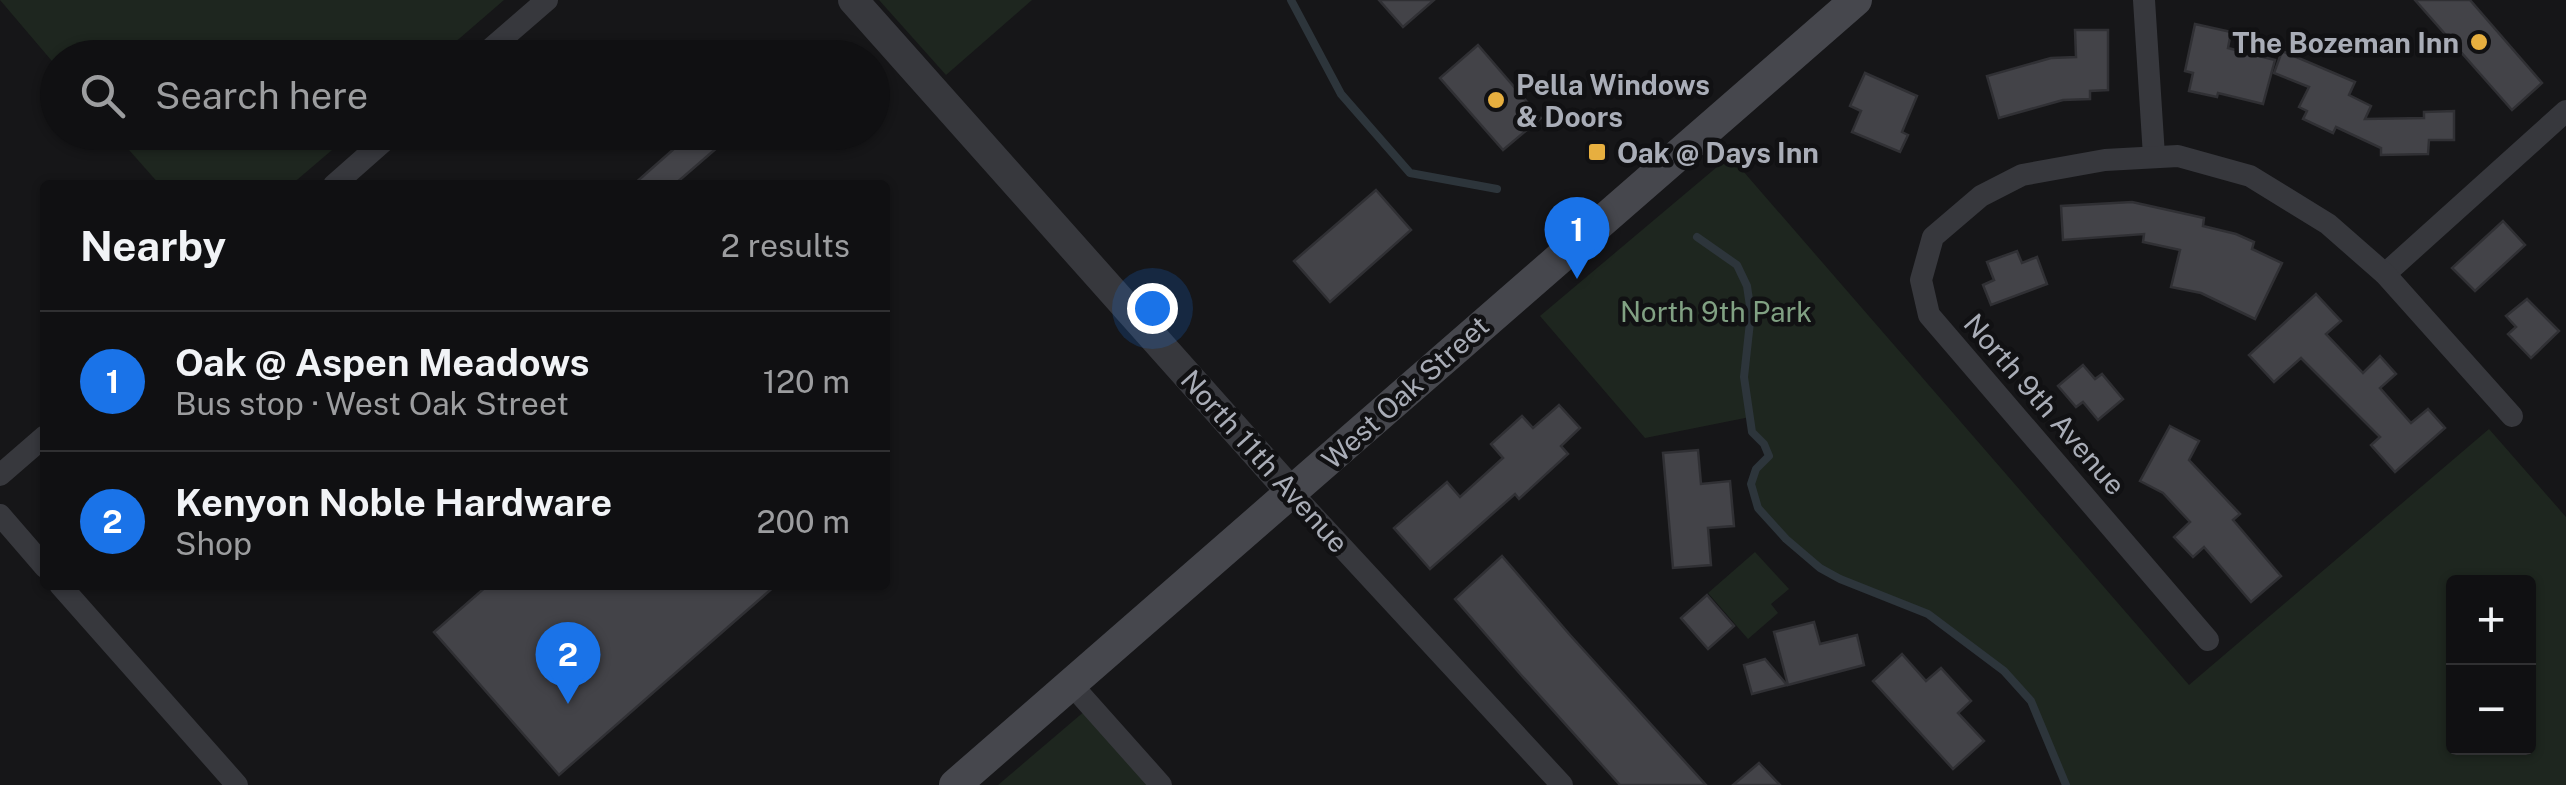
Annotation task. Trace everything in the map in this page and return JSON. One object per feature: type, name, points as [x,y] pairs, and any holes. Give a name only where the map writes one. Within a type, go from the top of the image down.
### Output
[{"type":"main road","name":"West Oak Street","points":[[955,785],[1856,0]]},
{"type":"street","points":[[500,40],[546,0]]},
{"type":"street","name":"North 11th Avenue","points":[[853,0],[889,40]]},
{"type":"street","points":[[2144,0],[2154,156]]},
{"type":"street","name":"North 11th Avenue","points":[[890,42],[1292,493],[1562,785]]},
{"type":"street","points":[[2385,274],[2566,111]]},
{"type":"street","points":[[340,180],[374,150]]},
{"type":"street","name":"North 9th Avenue","points":[[2208,640],[1929,315],[1922,280],[1933,237],[1980,196],[2022,174],[2154,156],[2178,156],[2250,176],[2328,224],[2385,274],[2512,416]]},
{"type":"street","points":[[0,475],[40,440]]},
{"type":"street","points":[[0,514],[40,561]]},
{"type":"street","points":[[64,590],[238,785]]},
{"type":"street","points":[[1072,684],[1161,785]]},
{"type":"green space","points":[[0,0],[504,0],[458,40],[40,40],[40,47]]},
{"type":"green space","points":[[879,0],[1032,0],[946,75]]},
{"type":"green space","points":[[129,150],[332,150],[297,180],[156,180]]},
{"type":"green space","name":"North 9th Park","points":[[1730,156],[2189,685],[2489,429],[2566,517],[2566,785],[2067,785],[2031,701],[2004,671],[1928,614],[1820,568],[1758,508],[1751,484],[1756,469],[1769,455],[1750,417],[1645,438],[1540,316]]},
{"type":"green space","points":[[1755,552],[1789,589],[1771,604],[1778,613],[1748,639],[1708,593]]},
{"type":"green space","points":[[1086,710],[1154,785],[998,785]]},
{"type":"building","points":[[1379,0],[1434,0],[1403,27]]},
{"type":"building","name":"The Bozeman Inn","points":[[2415,0],[2470,0],[2542,83],[2512,110]]},
{"type":"building","points":[[2195,24],[2231,32],[2228,48],[2275,60],[2263,104],[2218,93],[2217,97],[2189,91],[2193,73],[2185,71]]},
{"type":"building","points":[[2075,30],[2108,30],[2108,90],[2090,91],[2090,99],[2063,100],[1999,118],[1987,76],[2051,58],[2076,57]]},
{"type":"building","points":[[1478,45],[1541,118],[1503,150],[1440,78]]},
{"type":"building","points":[[2282,51],[2355,82],[2349,95],[2371,106],[2365,119],[2424,118],[2424,112],[2454,111],[2454,140],[2429,140],[2428,154],[2381,155],[2381,148],[2336,127],[2333,133],[2303,119],[2307,111],[2299,107],[2309,87],[2274,73]]},
{"type":"building","points":[[1865,73],[1917,96],[1902,132],[1908,135],[1900,152],[1852,132],[1861,111],[1850,106]]},
{"type":"building","points":[[673,150],[714,150],[680,180],[639,180]]},
{"type":"building","points":[[1376,190],[1411,230],[1330,302],[1294,261]]},
{"type":"building","points":[[2132,202],[2204,218],[2203,226],[2254,242],[2252,249],[2282,263],[2255,319],[2201,293],[2171,287],[2180,250],[2143,242],[2144,234],[2063,240],[2061,206]]},
{"type":"building","points":[[2503,221],[2525,245],[2475,291],[2452,268]]},
{"type":"building","points":[[2017,251],[2022,263],[2037,257],[2047,284],[1991,305],[1983,285],[1994,280],[1987,262]]},
{"type":"building","points":[[2316,294],[2341,321],[2326,334],[2363,373],[2380,356],[2396,374],[2380,388],[2411,423],[2428,409],[2445,428],[2395,472],[2371,445],[2380,437],[2301,358],[2274,382],[2249,355]]},
{"type":"building","points":[[2527,299],[2559,331],[2531,358],[2508,334],[2516,327],[2506,316]]},
{"type":"building","points":[[2083,365],[2095,379],[2102,374],[2123,399],[2098,420],[2083,402],[2076,407],[2058,386]]},
{"type":"building","points":[[1559,405],[1580,428],[1561,446],[1568,454],[1519,499],[1515,494],[1430,569],[1394,528],[1447,482],[1460,497],[1503,458],[1491,444],[1522,416],[1533,428]]},
{"type":"building","points":[[2170,426],[2199,441],[2189,460],[2240,514],[2233,520],[2281,576],[2251,602],[2204,547],[2193,557],[2174,537],[2190,522],[2163,493],[2140,481]]},
{"type":"building","points":[[1698,450],[1701,484],[1730,481],[1734,526],[1708,528],[1711,565],[1673,568],[1663,453]]},
{"type":"building","points":[[1502,556],[1706,785],[1620,785],[1522,676],[1455,599]]},
{"type":"building","points":[[482,590],[770,590],[559,775],[434,632]]},
{"type":"building","points":[[1707,595],[1734,626],[1708,649],[1681,618]]},
{"type":"building","points":[[1814,622],[1820,644],[1857,635],[1864,665],[1788,685],[1774,632]]},
{"type":"building","points":[[1902,654],[1926,681],[1941,668],[1971,701],[1958,713],[1984,741],[1953,769],[1873,681]]},
{"type":"building","points":[[1765,659],[1787,685],[1752,694],[1744,665]]},
{"type":"building","points":[[1759,763],[1780,785],[1733,785]]},
{"type":"waterway","points":[[1291,0],[1341,94],[1410,173],[1497,189]]},
{"type":"waterway","points":[[1697,237],[1737,265],[1747,286],[1751,313],[1744,377],[1752,432],[1769,456],[1756,469],[1751,484],[1758,508],[1820,568],[1928,614],[2004,671],[2031,701],[2066,785]]},
{"type":"place","name":"The Bozeman Inn","points":[[2479,42]]},
{"type":"place","name":"Pella Windows & Doors","points":[[1496,100]]},
{"type":"place","name":"Oak @ Days Inn","points":[[1597,152]]},
{"type":"place","name":"Oak @ Aspen Meadows","points":[[1577,279]]},
{"type":"place","name":"Kenyon Noble Hardware","points":[[568,704]]}]
